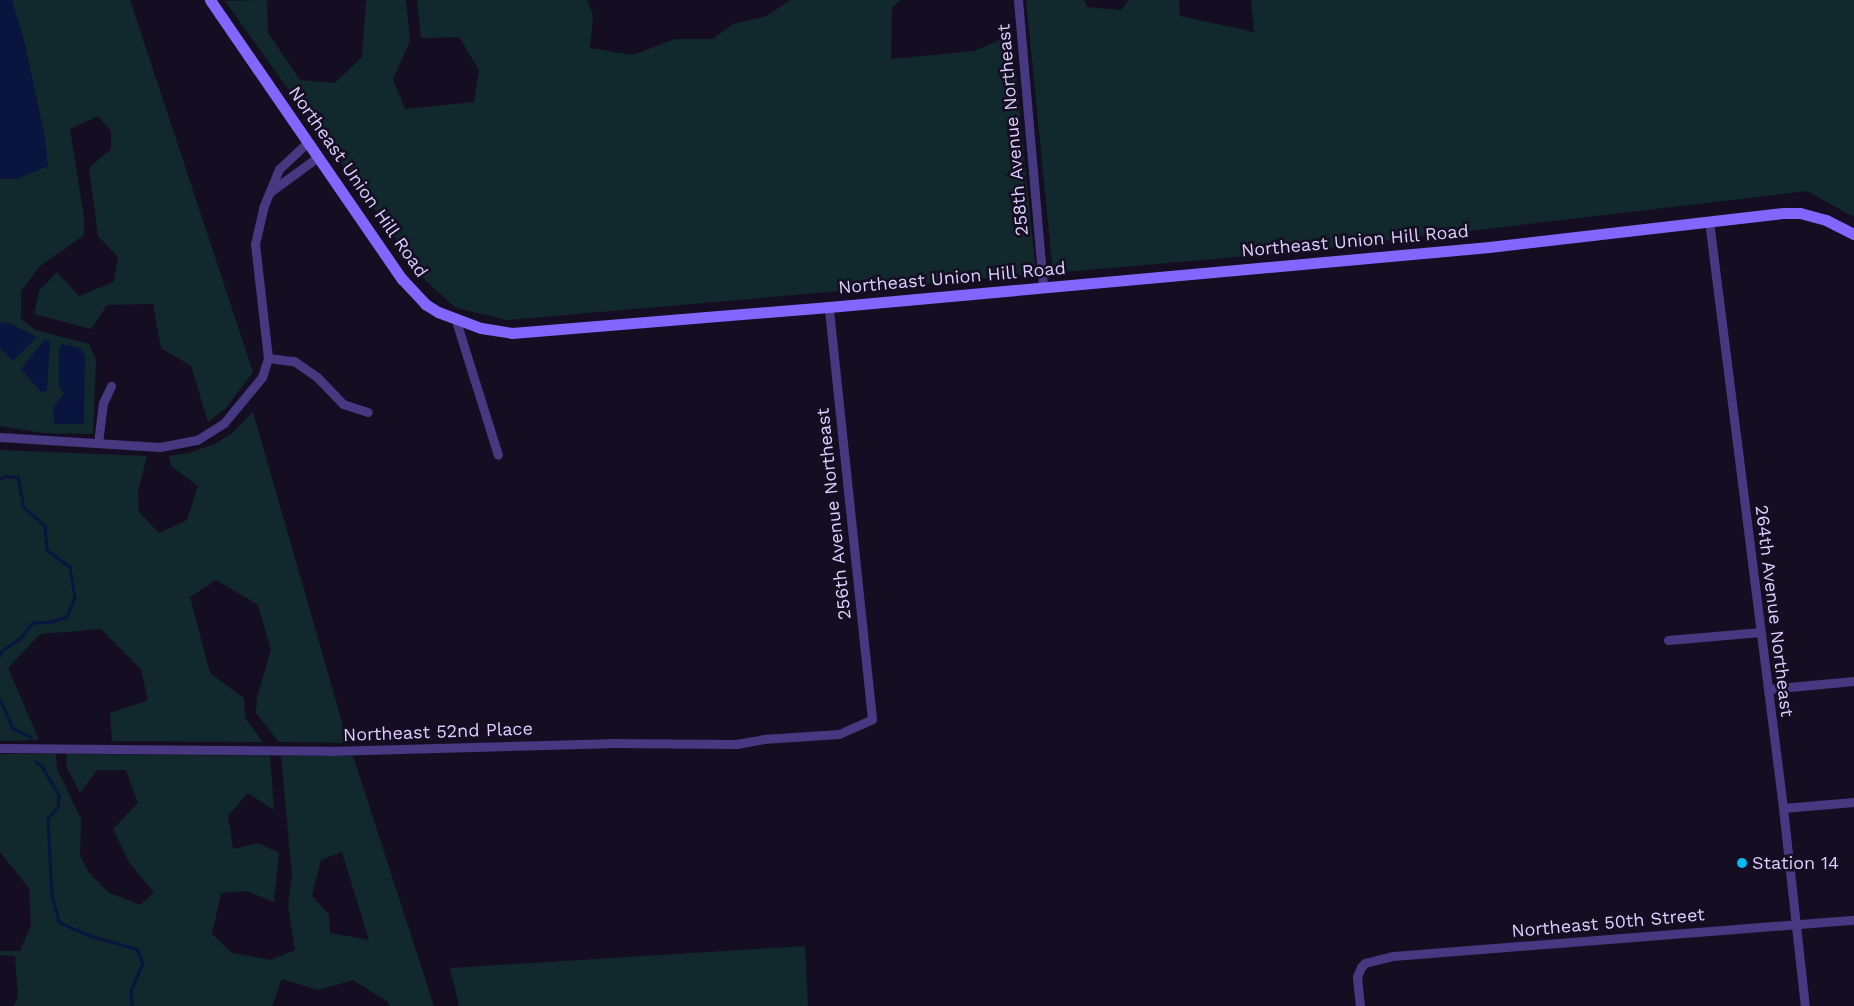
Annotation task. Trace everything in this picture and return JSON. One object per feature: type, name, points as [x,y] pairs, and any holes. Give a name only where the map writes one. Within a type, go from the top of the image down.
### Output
[{"type":"street","name":"258th Avenue Northeast","points":[[1018,0],[1043,286]]},
{"type":"street","name":"Northeast Union Hill Road","points":[[212,1],[413,293],[438,312],[456,321],[481,328],[512,332],[829,307],[1043,286],[1489,247],[1709,221],[1800,213],[1826,220],[1854,234]]},
{"type":"street","points":[[0,437],[160,447],[197,440],[224,423],[262,377],[268,358],[255,244],[263,208],[279,169],[308,142]]},
{"type":"street","points":[[270,192],[318,156]]},
{"type":"street","name":"264th Avenue Northeast","points":[[1709,221],[1783,808],[1805,1006]]},
{"type":"street","name":"256th Avenue Northeast","points":[[829,307],[872,718]]},
{"type":"street","points":[[456,321],[498,455]]},
{"type":"street","points":[[268,358],[294,361],[317,377],[343,404],[368,412]]},
{"type":"street","points":[[98,443],[103,403],[111,386]]},
{"type":"street","points":[[1668,640],[1761,632]]},
{"type":"street","points":[[1768,689],[1854,681]]},
{"type":"street","name":"Northeast 52nd Place","points":[[0,748],[329,751],[609,743],[736,744],[763,738],[839,734],[872,718]]},
{"type":"street","points":[[1783,808],[1854,802]]},
{"type":"street","name":"Northeast 50th Street","points":[[1360,1006],[1357,977],[1365,963],[1393,956],[1854,920]]},
{"type":"green space","points":[[0,0],[130,0],[253,372],[226,408],[208,422],[191,366],[161,348],[153,304],[107,305],[91,329],[34,314],[39,291],[57,272],[79,296],[114,282],[118,257],[98,236],[89,168],[111,149],[111,131],[98,116],[70,129],[84,217],[84,235],[40,266],[21,291],[21,319],[35,330],[89,344],[96,359],[93,434],[44,433],[0,426]]},
{"type":"green space","points":[[267,0],[268,33],[300,80],[335,83],[362,57],[366,0],[406,0],[410,41],[393,79],[405,109],[474,102],[479,70],[459,37],[421,38],[417,0],[587,0],[593,15],[590,48],[633,55],[675,39],[713,39],[733,24],[767,16],[790,0],[900,0],[892,8],[891,59],[974,51],[1012,35],[1036,274],[507,320],[456,308],[426,281],[225,1]]},
{"type":"green space","points":[[1026,0],[1084,0],[1087,7],[1121,10],[1129,0],[1179,0],[1180,16],[1254,32],[1251,0],[1854,0],[1854,217],[1807,191],[1283,253],[1053,273]]},
{"type":"green space","points":[[253,412],[348,743],[279,742],[256,713],[257,697],[271,650],[258,605],[216,580],[190,597],[210,673],[244,698],[245,718],[263,742],[112,741],[110,713],[148,700],[141,669],[101,629],[40,634],[8,668],[39,740],[0,741],[0,450],[147,456],[138,491],[139,512],[159,533],[187,520],[198,486],[171,466],[169,456],[189,453],[215,444],[232,433]]},
{"type":"green space","points":[[0,754],[56,754],[57,769],[81,819],[80,856],[89,873],[108,892],[140,905],[154,893],[129,862],[113,829],[138,803],[126,770],[97,770],[80,793],[67,768],[66,754],[270,756],[274,810],[248,793],[228,816],[233,849],[258,843],[279,853],[274,902],[247,891],[221,893],[212,934],[232,953],[271,960],[295,950],[288,905],[292,875],[281,756],[353,756],[434,1006],[390,1006],[388,1002],[353,980],[318,990],[282,979],[272,1006],[13,1006],[18,997],[15,956],[0,955],[0,951],[20,951],[31,926],[29,888],[0,852]],"holes":[[[342,852],[369,940],[330,933],[329,915],[312,896],[321,860]]]},
{"type":"green space","points":[[805,946],[808,1006],[459,1006],[450,968]]},
{"type":"water","points":[[0,0],[12,0],[24,40],[45,137],[48,166],[17,179],[0,179]]},
{"type":"water","points":[[0,322],[11,324],[37,337],[13,361],[0,348]]},
{"type":"water","points":[[45,339],[50,342],[47,391],[41,392],[21,369]]},
{"type":"water","points":[[62,344],[80,348],[85,355],[84,424],[55,424],[54,407],[64,393],[59,386],[59,349]]},
{"type":"waterway","points":[[0,478],[6,476],[18,477],[24,507],[45,526],[47,550],[70,567],[75,598],[67,617],[52,622],[33,623],[20,639],[2,651],[0,656]]},
{"type":"waterway","points":[[0,699],[13,728],[31,737]]},
{"type":"waterway","points":[[35,761],[42,766],[59,795],[58,807],[48,819],[52,895],[59,922],[88,935],[137,949],[143,963],[131,991],[132,1006]]},
{"type":"place","name":"Station 14","points":[[1742,863]]}]
